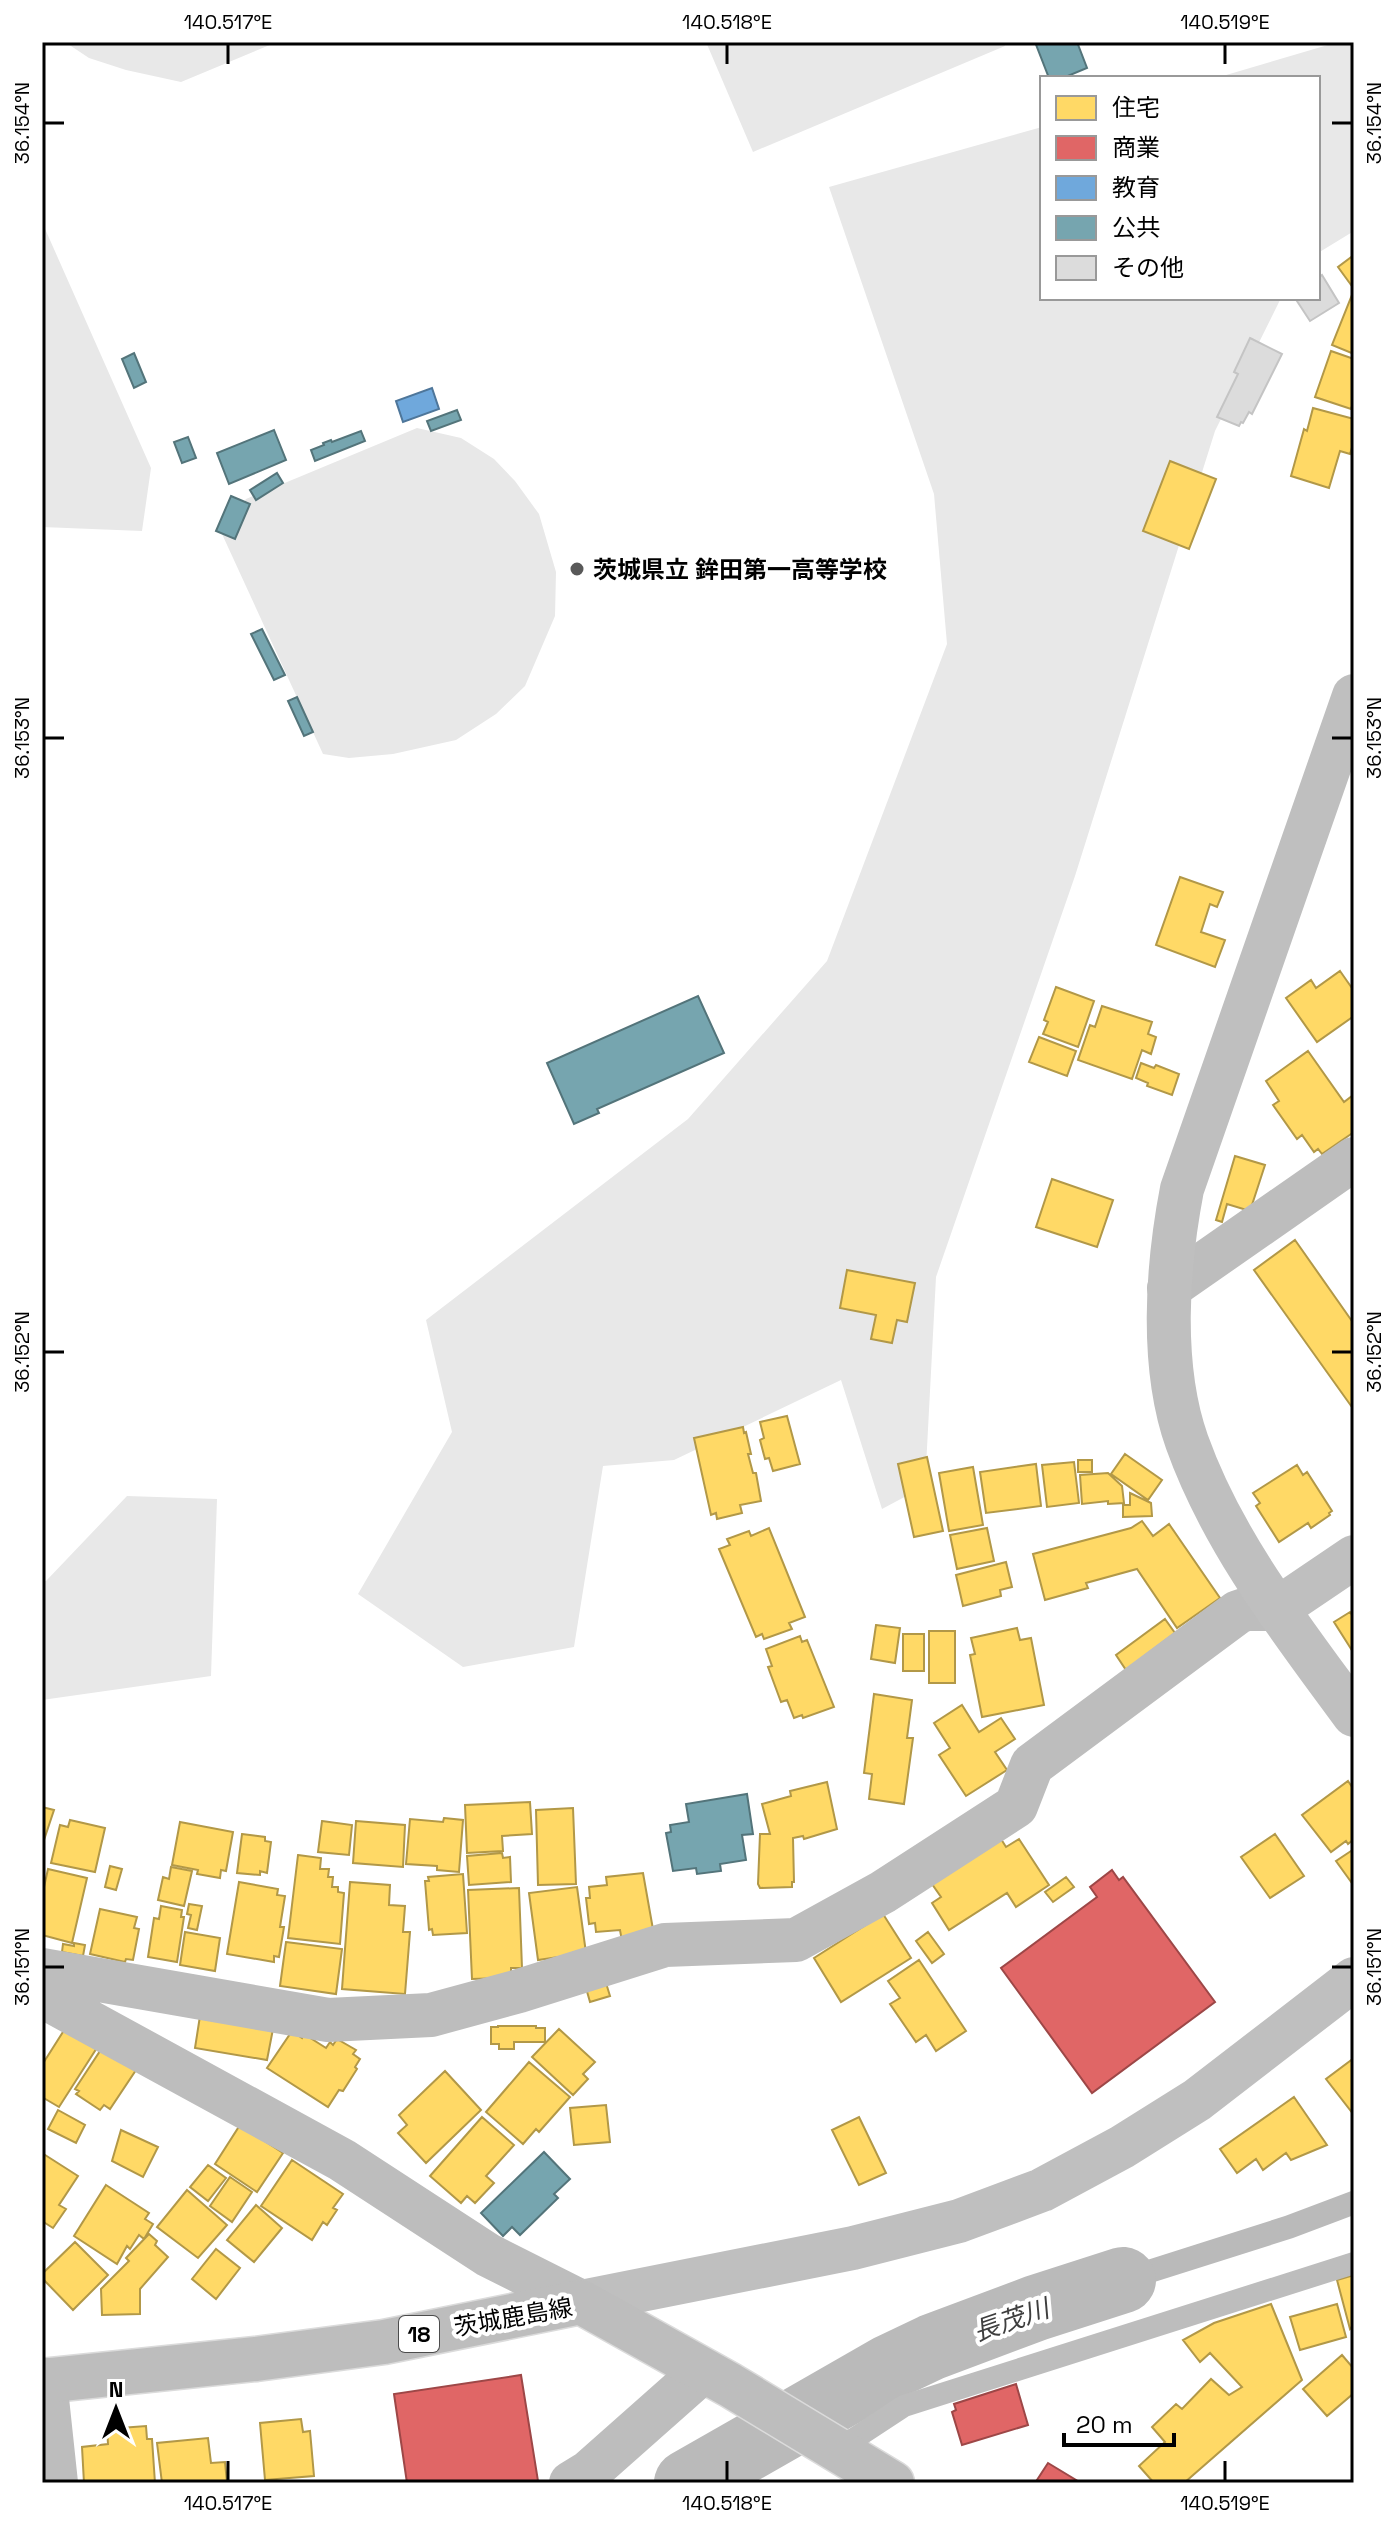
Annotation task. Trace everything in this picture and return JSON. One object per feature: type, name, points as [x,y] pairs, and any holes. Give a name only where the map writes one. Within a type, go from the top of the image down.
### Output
[{"type":"street","points":[[1354,696],[1182,1189],[1173,1237],[1169,1288],[1174,1387],[1186,1440],[1228,1531],[1277,1609],[1354,1715]]},
{"type":"street","points":[[1169,1288],[1354,1159]]},
{"type":"street","points":[[42,1970],[328,2020],[431,2015],[665,1945],[796,1940],[883,1892],[1016,1806],[1032,1765],[1238,1612],[1277,1609],[1354,1557]]},
{"type":"street","points":[[42,1996],[342,2160],[488,2255],[581,2302],[853,2248],[959,2221],[1042,2190],[1122,2147],[1197,2100],[1354,1979]]},
{"type":"street","name":"茨城鹿島線","points":[[44,2380],[256,2359],[384,2342],[581,2302],[892,2483]]},
{"type":"street","points":[[571,2483],[716,2378]]},
{"type":"street","points":[[44,2380],[56,2483]]},
{"type":"lane","points":[[826,2444],[904,2406],[1354,2263]]},
{"type":"shaded area","points":[[65,42],[277,42],[181,82],[89,58]]},
{"type":"shaded area","points":[[706,42],[1003,42],[1005,46],[753,152]]},
{"type":"shaded area","points":[[1338,42],[1354,42],[1354,231],[1320,252],[1320,76],[1223,76]]},
{"type":"shaded area","points":[[1040,128],[1040,300],[1280,300],[1215,431],[1075,876],[936,1277],[925,1486],[882,1509],[841,1380],[674,1460],[603,1466],[574,1647],[463,1667],[358,1594],[452,1432],[426,1320],[688,1119],[827,961],[947,644],[934,494],[829,187]]},
{"type":"shaded area","points":[[42,222],[151,468],[142,531],[42,527]]},
{"type":"shaded area","points":[[417,428],[461,438],[494,459],[515,481],[539,514],[556,572],[555,616],[525,686],[496,714],[456,740],[393,754],[349,758],[323,754],[222,534],[246,499]]},
{"type":"shaded area","points":[[127,1496],[217,1499],[211,1676],[42,1700],[42,1581],[46,1581]]},
{"type":"shaded area","points":[[1354,2190],[1354,2215],[1293,2238],[1041,2318],[1034,2296],[1285,2216]]},
{"type":"building: 住宅","points":[[1354,255],[1354,289],[1338,267]]},
{"type":"building: 住宅","points":[[1354,296],[1354,354],[1332,345]]},
{"type":"building: 住宅","points":[[1331,351],[1354,359],[1351,409],[1315,397]]},
{"type":"building: 住宅","points":[[1313,408],[1354,419],[1354,441],[1350,454],[1340,451],[1329,488],[1291,476]]},
{"type":"building: 住宅","points":[[1170,461],[1216,479],[1189,549],[1143,531]]},
{"type":"building: 住宅","points":[[1180,877],[1223,892],[1217,907],[1210,904],[1201,932],[1225,940],[1215,967],[1156,945]]},
{"type":"building: 住宅","points":[[1340,971],[1354,991],[1354,1016],[1317,1042],[1286,998],[1311,980],[1316,988]]},
{"type":"building: 住宅","points":[[1056,987],[1094,1001],[1078,1047],[1043,1034],[1048,1022],[1044,1020]]},
{"type":"building: 住宅","points":[[1102,1006],[1152,1022],[1148,1034],[1156,1037],[1151,1054],[1142,1050],[1132,1079],[1078,1060],[1090,1025],[1095,1027]]},
{"type":"building: 住宅","points":[[1039,1037],[1076,1051],[1067,1076],[1029,1062]]},
{"type":"building: 住宅","points":[[1308,1051],[1344,1102],[1352,1096],[1354,1099],[1354,1132],[1322,1154],[1318,1149],[1314,1152],[1302,1135],[1297,1139],[1273,1105],[1279,1101],[1266,1081]]},
{"type":"building: 住宅","points":[[1141,1063],[1179,1074],[1172,1095],[1147,1086],[1148,1083],[1136,1078]]},
{"type":"building: 住宅","points":[[1235,1156],[1265,1165],[1250,1211],[1227,1204],[1222,1222],[1216,1220]]},
{"type":"building: 住宅","points":[[1052,1179],[1113,1200],[1097,1247],[1036,1227]]},
{"type":"building: 住宅","points":[[1295,1240],[1354,1324],[1354,1410],[1254,1270]]},
{"type":"building: 住宅","points":[[847,1270],[915,1283],[907,1322],[897,1320],[892,1343],[871,1339],[876,1315],[840,1308]]},
{"type":"building: 住宅","points":[[787,1416],[800,1464],[773,1471],[769,1458],[765,1459],[760,1440],[764,1438],[760,1422]]},
{"type":"building: 住宅","points":[[743,1427],[761,1501],[740,1505],[742,1513],[717,1519],[716,1513],[711,1515],[694,1438]]},
{"type":"building: 住宅","points":[[1125,1454],[1162,1480],[1148,1500],[1111,1474]]},
{"type":"building: 住宅","points":[[927,1457],[943,1531],[914,1537],[898,1464]]},
{"type":"building: 住宅","points":[[1078,1460],[1092,1460],[1092,1472],[1078,1472]]},
{"type":"building: 住宅","points":[[1074,1462],[1079,1503],[1047,1507],[1042,1465]]},
{"type":"building: 住宅","points":[[1036,1464],[1041,1506],[986,1513],[980,1472]]},
{"type":"building: 住宅","points":[[1297,1465],[1303,1475],[1307,1472],[1332,1511],[1311,1528],[1308,1523],[1279,1542],[1256,1506],[1260,1503],[1253,1493]]},
{"type":"building: 住宅","points":[[973,1467],[983,1525],[949,1531],[939,1473]]},
{"type":"building: 住宅","points":[[1108,1473],[1122,1486],[1124,1503],[1082,1504],[1080,1475]]},
{"type":"building: 住宅","points":[[1130,1493],[1151,1503],[1152,1516],[1123,1517],[1123,1505],[1130,1505]]},
{"type":"building: 住宅","points":[[1142,1521],[1153,1536],[1169,1524],[1220,1598],[1177,1628],[1137,1569],[1086,1583],[1088,1588],[1045,1600],[1033,1554],[1131,1528]]},
{"type":"building: 住宅","points":[[769,1528],[805,1617],[789,1623],[792,1629],[764,1639],[762,1634],[756,1637],[719,1549],[730,1545],[727,1539],[749,1531],[751,1536]]},
{"type":"building: 住宅","points":[[987,1528],[994,1561],[957,1569],[950,1535]]},
{"type":"building: 住宅","points":[[1006,1562],[1012,1587],[1000,1590],[1001,1596],[963,1606],[956,1575]]},
{"type":"building: 住宅","points":[[1350,1612],[1354,1618],[1353,1652],[1334,1622]]},
{"type":"building: 住宅","points":[[1165,1619],[1175,1633],[1126,1670],[1116,1655]]},
{"type":"building: 住宅","points":[[876,1625],[900,1628],[895,1663],[871,1659]]},
{"type":"building: 住宅","points":[[1017,1628],[1020,1640],[1031,1638],[1044,1705],[982,1717],[970,1655],[975,1654],[971,1638]]},
{"type":"building: 住宅","points":[[929,1631],[955,1631],[955,1683],[929,1683]]},
{"type":"building: 住宅","points":[[903,1634],[924,1634],[924,1671],[903,1671]]},
{"type":"building: 住宅","points":[[800,1636],[802,1642],[807,1640],[834,1707],[794,1718],[787,1700],[781,1702],[768,1667],[772,1666],[766,1649]]},
{"type":"building: 住宅","points":[[874,1694],[912,1700],[907,1738],[913,1738],[904,1804],[869,1799],[872,1774],[864,1773]]},
{"type":"building: 住宅","points":[[962,1705],[979,1732],[1001,1718],[1015,1739],[995,1752],[1007,1770],[966,1796],[939,1755],[950,1748],[934,1723]]},
{"type":"building: 住宅","points":[[1348,1781],[1354,1790],[1354,1839],[1331,1852],[1302,1815]]},
{"type":"building: 住宅","points":[[827,1782],[837,1829],[804,1839],[803,1836],[793,1838],[792,1887],[760,1888],[760,1834],[770,1834],[762,1804],[791,1796],[790,1791]]},
{"type":"building: 住宅","points":[[530,1802],[532,1834],[502,1836],[503,1851],[467,1853],[465,1805]]},
{"type":"building: 住宅","points":[[42,1807],[54,1810],[42,1846]]},
{"type":"building: 住宅","points":[[573,1808],[576,1884],[538,1885],[536,1810]]},
{"type":"building: 住宅","points":[[444,1818],[463,1820],[459,1872],[437,1870],[437,1866],[406,1864],[410,1819],[443,1822]]},
{"type":"building: 住宅","points":[[70,1820],[105,1828],[95,1872],[51,1863],[60,1825],[68,1827]]},
{"type":"building: 住宅","points":[[322,1821],[352,1825],[349,1855],[318,1852]]},
{"type":"building: 住宅","points":[[356,1821],[405,1825],[403,1867],[353,1863]]},
{"type":"building: 住宅","points":[[180,1822],[233,1832],[226,1871],[221,1870],[220,1878],[172,1865]]},
{"type":"building: 住宅","points":[[242,1834],[265,1837],[265,1841],[271,1842],[267,1873],[237,1873]]},
{"type":"building: 住宅","points":[[1275,1834],[1304,1876],[1270,1898],[1241,1857]]},
{"type":"building: 住宅","points":[[1001,1839],[1006,1847],[1019,1839],[1049,1885],[1016,1907],[1007,1893],[949,1930],[932,1903],[941,1897],[932,1884]]},
{"type":"building: 住宅","points":[[1354,1849],[1354,1886],[1336,1861]]},
{"type":"building: 住宅","points":[[502,1853],[503,1858],[510,1857],[511,1882],[469,1885],[467,1856]]},
{"type":"building: 住宅","points":[[298,1855],[321,1858],[320,1869],[329,1869],[328,1877],[333,1877],[332,1887],[338,1887],[338,1892],[344,1893],[340,1944],[288,1938]]},
{"type":"building: 住宅","points":[[110,1866],[122,1869],[116,1890],[105,1887]]},
{"type":"building: 住宅","points":[[171,1867],[192,1871],[184,1906],[158,1900],[163,1877],[169,1879]]},
{"type":"building: 住宅","points":[[48,1869],[87,1878],[72,1943],[42,1935],[42,1896]]},
{"type":"building: 住宅","points":[[643,1873],[654,1935],[622,1941],[620,1930],[596,1932],[595,1923],[589,1924],[586,1898],[590,1898],[589,1887],[607,1885],[606,1877]]},
{"type":"building: 住宅","points":[[463,1874],[467,1933],[433,1935],[432,1929],[429,1930],[425,1881],[429,1881],[428,1877]]},
{"type":"building: 住宅","points":[[1066,1877],[1074,1887],[1053,1902],[1045,1892]]},
{"type":"building: 住宅","points":[[239,1882],[278,1889],[277,1895],[285,1896],[279,1957],[274,1956],[274,1962],[227,1954]]},
{"type":"building: 住宅","points":[[350,1882],[390,1885],[389,1905],[405,1906],[403,1932],[410,1932],[405,1994],[342,1989]]},
{"type":"building: 住宅","points":[[577,1887],[586,1953],[538,1960],[529,1893]]},
{"type":"building: 住宅","points":[[519,1888],[522,1968],[511,1968],[511,1974],[501,1978],[472,1979],[468,1890]]},
{"type":"building: 住宅","points":[[189,1904],[202,1906],[197,1930],[188,1928],[191,1915],[187,1914]]},
{"type":"building: 住宅","points":[[161,1906],[182,1910],[181,1917],[184,1917],[177,1962],[148,1957],[154,1918],[159,1919]]},
{"type":"building: 住宅","points":[[100,1909],[137,1917],[134,1928],[139,1929],[133,1960],[126,1959],[125,1962],[90,1954]]},
{"type":"building: 住宅","points":[[883,1914],[911,1958],[841,2002],[814,1958]]},
{"type":"building: 住宅","points":[[185,1932],[220,1938],[215,1971],[180,1965]]},
{"type":"building: 住宅","points":[[928,1932],[944,1954],[932,1963],[916,1941]]},
{"type":"building: 住宅","points":[[286,1942],[342,1949],[336,1994],[280,1986]]},
{"type":"building: 住宅","points":[[74,1943],[85,1945],[83,1956],[62,1952],[63,1944],[74,1946]]},
{"type":"building: 住宅","points":[[919,1960],[966,2031],[936,2051],[926,2035],[916,2042],[890,2004],[900,1998],[888,1981]]},
{"type":"building: 住宅","points":[[606,1983],[610,1996],[590,2002],[586,1988]]},
{"type":"building: 住宅","points":[[200,2016],[273,2029],[267,2060],[195,2048]]},
{"type":"building: 住宅","points":[[68,2024],[100,2043],[59,2107],[42,2097],[42,2065]]},
{"type":"building: 住宅","points":[[491,2027],[545,2028],[545,2042],[514,2042],[514,2049],[499,2049],[499,2044],[491,2044]]},
{"type":"building: 住宅","points":[[559,2029],[595,2062],[583,2074],[588,2079],[573,2095],[532,2057]]},
{"type":"building: 住宅","points":[[292,2031],[302,2038],[304,2034],[326,2048],[337,2039],[356,2050],[353,2054],[360,2059],[355,2067],[357,2069],[328,2107],[267,2068]]},
{"type":"building: 住宅","points":[[104,2045],[138,2067],[110,2109],[104,2105],[100,2110],[76,2094],[79,2091],[75,2089]]},
{"type":"building: 住宅","points":[[1354,2058],[1354,2115],[1326,2079]]},
{"type":"building: 住宅","points":[[529,2062],[570,2097],[539,2132],[536,2129],[523,2144],[486,2112]]},
{"type":"building: 住宅","points":[[445,2071],[481,2110],[426,2163],[398,2133],[407,2125],[399,2115]]},
{"type":"building: 住宅","points":[[1294,2097],[1327,2145],[1291,2160],[1286,2153],[1263,2170],[1256,2159],[1237,2173],[1220,2149]]},
{"type":"building: 住宅","points":[[606,2105],[610,2142],[574,2145],[570,2108]]},
{"type":"building: 住宅","points":[[58,2110],[85,2125],[76,2143],[48,2129]]},
{"type":"building: 住宅","points":[[482,2117],[514,2145],[486,2176],[494,2183],[475,2203],[467,2196],[461,2203],[430,2176]]},
{"type":"building: 住宅","points":[[859,2117],[886,2173],[859,2185],[832,2130]]},
{"type":"building: 住宅","points":[[240,2125],[283,2153],[257,2192],[215,2164]]},
{"type":"building: 住宅","points":[[121,2130],[158,2147],[143,2177],[112,2161]]},
{"type":"building: 住宅","points":[[42,2153],[78,2176],[59,2205],[66,2209],[53,2228],[42,2221]]},
{"type":"building: 住宅","points":[[292,2160],[343,2194],[333,2208],[337,2210],[327,2225],[323,2222],[312,2240],[261,2206]]},
{"type":"building: 住宅","points":[[208,2165],[226,2178],[208,2201],[190,2187]]},
{"type":"building: 住宅","points":[[230,2177],[252,2192],[232,2222],[210,2206]]},
{"type":"building: 住宅","points":[[106,2185],[149,2213],[145,2219],[153,2224],[144,2239],[139,2235],[130,2249],[127,2246],[117,2264],[74,2236]]},
{"type":"building: 住宅","points":[[187,2190],[227,2225],[198,2258],[157,2227]]},
{"type":"building: 住宅","points":[[256,2205],[282,2228],[254,2262],[227,2240]]},
{"type":"building: 住宅","points":[[149,2234],[168,2257],[140,2289],[140,2314],[102,2315],[101,2289],[129,2261],[126,2258]]},
{"type":"building: 住宅","points":[[75,2242],[108,2275],[73,2310],[42,2278],[42,2274]]},
{"type":"building: 住宅","points":[[216,2249],[240,2268],[216,2299],[192,2279]]},
{"type":"building: 住宅","points":[[1354,2275],[1354,2325],[1350,2329],[1337,2280]]},
{"type":"building: 住宅","points":[[1271,2304],[1302,2380],[1184,2483],[1154,2483],[1139,2466],[1165,2442],[1152,2427],[1176,2404],[1182,2409],[1211,2379],[1229,2395],[1242,2387],[1210,2353],[1200,2362],[1183,2340],[1214,2323]]},
{"type":"building: 住宅","points":[[1337,2304],[1346,2337],[1300,2350],[1290,2317]]},
{"type":"building: 住宅","points":[[1342,2355],[1354,2369],[1354,2393],[1327,2416],[1303,2389]]},
{"type":"building: 住宅","points":[[301,2419],[303,2432],[310,2431],[314,2476],[265,2480],[260,2423]]},
{"type":"building: 住宅","points":[[146,2426],[147,2439],[152,2439],[155,2483],[84,2483],[82,2447],[108,2444],[107,2429]]},
{"type":"building: 住宅","points":[[208,2438],[211,2463],[225,2462],[227,2483],[162,2483],[157,2443]]},
{"type":"building: 商業","points":[[1112,1870],[1119,1880],[1123,1877],[1215,2002],[1092,2093],[1001,1968],[1097,1897],[1090,1887]]},
{"type":"building: 商業","points":[[521,2375],[538,2481],[407,2483],[394,2394]]},
{"type":"building: 商業","points":[[1016,2384],[1028,2425],[962,2445],[952,2412],[956,2410],[954,2404]]},
{"type":"building: 商業","points":[[1048,2463],[1081,2483],[1035,2483]]},
{"type":"building: 教育","points":[[432,388],[439,409],[403,422],[396,401]]},
{"type":"building: 公共","points":[[1035,42],[1077,42],[1087,68],[1068,76],[1048,76]]},
{"type":"building: 公共","points":[[134,353],[146,382],[134,388],[122,359]]},
{"type":"building: 公共","points":[[457,410],[461,420],[431,431],[427,421]]},
{"type":"building: 公共","points":[[274,430],[286,460],[229,484],[217,453]]},
{"type":"building: 公共","points":[[361,431],[365,441],[315,461],[311,450]]},
{"type":"building: 公共","points":[[188,437],[196,458],[182,463],[174,442]]},
{"type":"building: 公共","points":[[277,473],[283,483],[256,500],[250,490]]},
{"type":"building: 公共","points":[[231,496],[250,504],[235,539],[216,531]]},
{"type":"building: 公共","points":[[262,629],[285,675],[274,680],[251,634]]},
{"type":"building: 公共","points":[[297,697],[313,732],[304,736],[288,701]]},
{"type":"building: 公共","points":[[698,996],[724,1053],[597,1109],[599,1113],[574,1124],[547,1063]]},
{"type":"building: 公共","points":[[747,1794],[753,1834],[742,1835],[746,1860],[720,1864],[721,1871],[697,1874],[696,1868],[673,1871],[666,1833],[671,1832],[670,1825],[689,1822],[686,1804]]},
{"type":"building: 公共","points":[[544,2152],[570,2179],[554,2194],[558,2198],[520,2235],[512,2227],[503,2236],[481,2213]]},
{"type":"building: その他","points":[[1322,275],[1339,303],[1310,321],[1296,300],[1320,300]]},
{"type":"building: その他","points":[[1250,338],[1282,354],[1252,414],[1249,412],[1239,426],[1217,417],[1238,374],[1234,372]]},
{"type":"waterway","name":"長茂川","points":[[687,2483],[890,2367],[932,2347],[1123,2280]]},
{"type":"place","name":"茨城県立 鉾田第一高等学校","points":[[577,569]]}]
